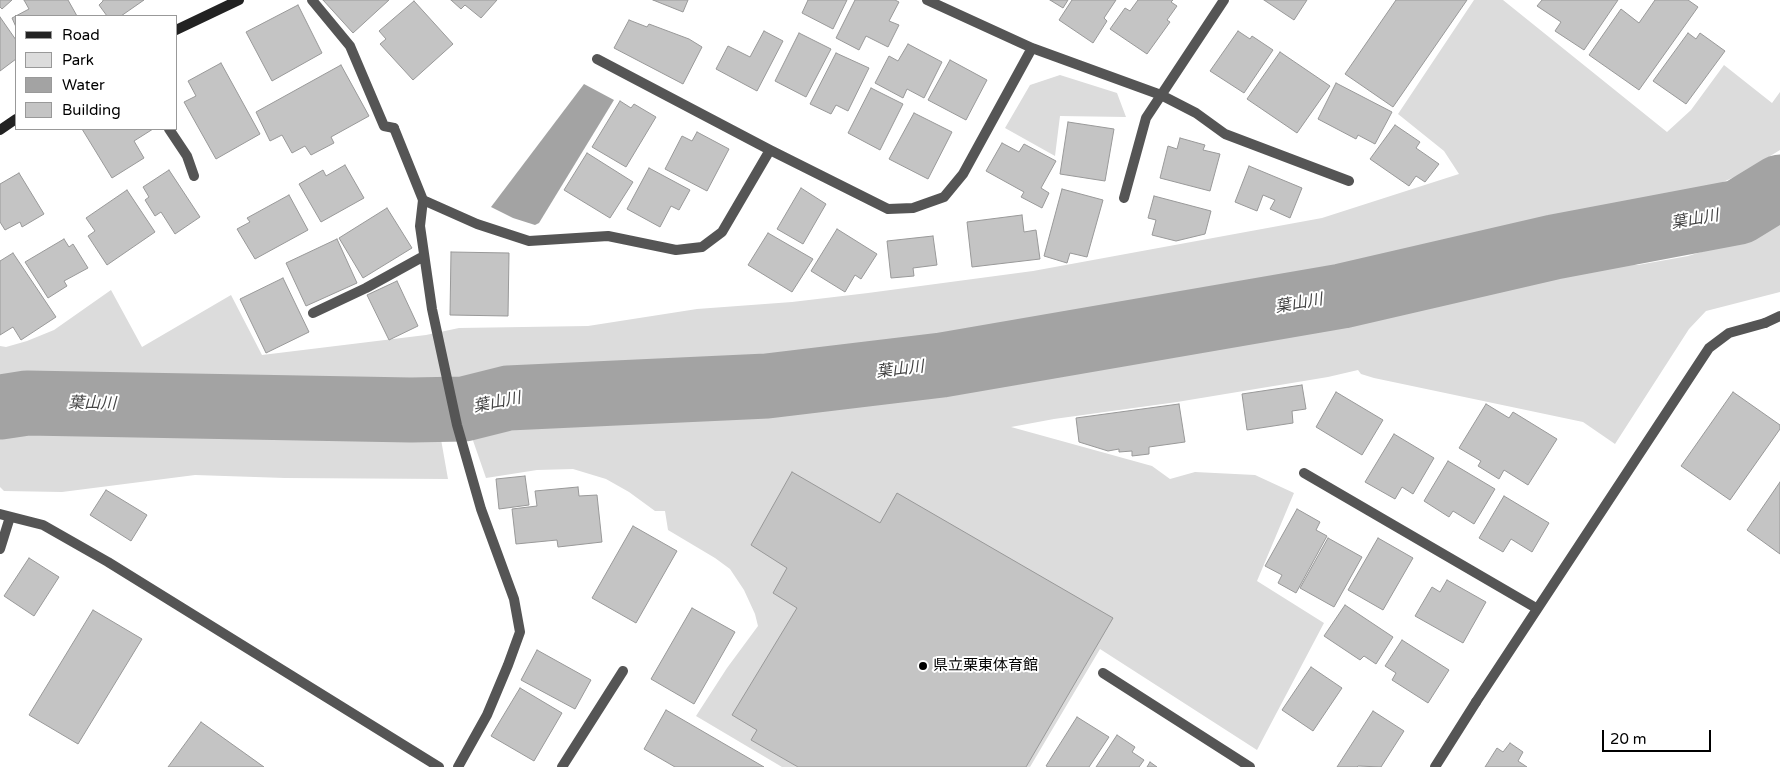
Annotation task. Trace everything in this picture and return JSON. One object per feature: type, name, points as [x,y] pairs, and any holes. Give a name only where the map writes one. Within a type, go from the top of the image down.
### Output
[{"type":"main road","points":[[178,29],[239,0]]},
{"type":"main road","points":[[0,130],[15,120]]},
{"type":"street","points":[[312,0],[350,46],[384,126],[394,128],[423,200],[420,226],[432,309],[458,425],[481,509],[514,599],[520,632],[487,715],[458,767]]},
{"type":"street","points":[[927,0],[1032,48],[1161,95],[1196,113],[1225,134],[1349,181]]},
{"type":"street","points":[[1124,198],[1146,118],[1224,0]]},
{"type":"street","points":[[597,59],[770,150],[888,209],[913,208],[944,197],[962,174],[1032,48]]},
{"type":"street","points":[[170,130],[187,156],[194,176]]},
{"type":"street","points":[[423,200],[477,224],[529,240],[608,236],[676,250],[702,246],[722,232],[770,150]]},
{"type":"street","points":[[313,313],[366,288],[424,256]]},
{"type":"street","points":[[1435,767],[1536,608],[1709,348],[1729,333],[1765,323],[1780,316]]},
{"type":"street","points":[[1304,473],[1536,608]]},
{"type":"street","points":[[0,548],[5,516],[43,525],[108,562],[439,767]]},
{"type":"street","points":[[562,767],[623,672]]},
{"type":"street","points":[[1103,673],[1250,767]]},
{"type":"green space","points":[[1474,0],[1503,0],[1667,132],[1691,110],[1724,65],[1772,103],[1780,92],[1780,150],[1739,175],[1698,193],[1651,208],[1547,218],[1408,253],[1316,273],[934,340],[676,364],[618,374],[459,386],[426,381],[400,390],[212,390],[80,382],[0,384],[0,346],[6,347],[27,341],[54,330],[111,290],[142,347],[231,295],[262,355],[426,335],[459,328],[588,326],[697,309],[792,302],[868,293],[1033,271],[1322,218],[1459,174],[1444,151],[1398,114]]},
{"type":"green space","points":[[1060,75],[1117,93],[1126,117],[1060,116],[1055,156],[1005,128],[1030,85]]},
{"type":"green space","points":[[1780,223],[1780,292],[1706,311],[1689,329],[1615,444],[1583,422],[1374,378],[1361,374],[1358,370],[1328,377],[1177,402],[1054,419],[1011,427],[1152,466],[1170,479],[1195,472],[1255,475],[1294,493],[1257,581],[1324,623],[1257,750],[1100,649],[1030,767],[782,767],[696,716],[727,668],[758,626],[755,614],[744,590],[730,569],[668,530],[665,511],[655,511],[629,492],[606,479],[573,469],[537,470],[486,478],[469,429],[493,417],[605,410],[680,412],[924,388],[1357,313],[1537,268],[1604,261],[1638,265],[1688,256],[1747,238]]},
{"type":"green space","points":[[84,417],[215,425],[419,424],[426,428],[439,428],[448,479],[285,478],[195,475],[62,492],[4,491],[0,487],[0,420]]},
{"type":"water","points":[[584,84],[614,100],[539,223],[535,225],[513,218],[491,207]]},
{"type":"building","points":[[0,0],[12,0],[2,9],[0,7]]},
{"type":"building","points":[[24,0],[68,0],[76,15],[18,15],[29,9]]},
{"type":"building","points":[[144,0],[122,15],[106,15],[99,5],[103,1]]},
{"type":"building","points":[[323,0],[389,0],[353,33]]},
{"type":"building","points":[[451,0],[497,0],[481,18],[465,5],[461,9]]},
{"type":"building","points":[[653,0],[688,0],[683,12]]},
{"type":"building","points":[[808,0],[847,0],[833,29],[802,13]]},
{"type":"building","points":[[855,0],[895,0],[899,2],[889,21],[899,25],[888,47],[866,36],[859,50],[836,38]]},
{"type":"building","points":[[1050,0],[1068,0],[1063,8]]},
{"type":"building","points":[[1072,0],[1116,0],[1104,18],[1107,21],[1093,43],[1059,20]]},
{"type":"building","points":[[1138,0],[1173,0],[1171,2],[1177,6],[1167,20],[1170,22],[1147,54],[1110,29],[1125,8],[1130,11]]},
{"type":"building","points":[[1264,0],[1307,0],[1294,20]]},
{"type":"building","points":[[1396,0],[1467,0],[1393,107],[1345,74]]},
{"type":"building","points":[[1542,0],[1618,0],[1584,50],[1555,31],[1561,22],[1537,6]]},
{"type":"building","points":[[1655,0],[1688,0],[1698,7],[1639,90],[1589,55],[1621,9],[1639,23]]},
{"type":"building","points":[[414,1],[453,44],[413,80],[380,44],[386,39],[379,31]]},
{"type":"building","points":[[298,5],[322,53],[272,81],[246,32]]},
{"type":"building","points":[[0,17],[15,39],[15,60],[0,71]]},
{"type":"building","points":[[629,20],[647,27],[649,24],[689,39],[702,47],[683,84],[614,48]]},
{"type":"building","points":[[764,31],[783,41],[757,91],[716,69],[728,46],[750,57]]},
{"type":"building","points":[[1238,31],[1250,39],[1252,36],[1273,50],[1244,93],[1210,71]]},
{"type":"building","points":[[799,33],[831,49],[806,97],[775,81]]},
{"type":"building","points":[[1688,33],[1696,39],[1700,33],[1725,51],[1686,104],[1653,81]]},
{"type":"building","points":[[908,44],[942,62],[924,98],[907,89],[903,98],[875,83],[889,56],[898,61]]},
{"type":"building","points":[[1280,52],[1330,86],[1297,133],[1247,99]]},
{"type":"building","points":[[836,53],[869,68],[848,111],[836,105],[831,114],[810,104]]},
{"type":"building","points":[[950,60],[987,80],[966,120],[928,100]]},
{"type":"building","points":[[221,63],[260,134],[216,159],[184,102],[196,96],[188,81]]},
{"type":"building","points":[[341,65],[369,116],[331,137],[334,143],[311,155],[305,146],[292,153],[282,135],[270,141],[256,112]]},
{"type":"building","points":[[1336,83],[1392,112],[1375,144],[1358,135],[1356,139],[1318,119]]},
{"type":"building","points":[[871,88],[903,104],[880,150],[848,133]]},
{"type":"building","points":[[620,101],[631,108],[634,104],[656,117],[626,167],[592,147]]},
{"type":"building","points":[[914,113],[952,132],[928,179],[889,159]]},
{"type":"building","points":[[1068,122],[1114,129],[1105,181],[1060,174]]},
{"type":"building","points":[[1395,125],[1420,142],[1416,148],[1439,164],[1425,182],[1416,176],[1409,186],[1370,159]]},
{"type":"building","points":[[83,130],[151,130],[134,141],[144,158],[112,178]]},
{"type":"building","points":[[697,132],[729,149],[707,191],[665,169],[682,136],[692,141]]},
{"type":"building","points":[[1180,138],[1205,145],[1203,150],[1220,154],[1210,191],[1160,178],[1168,146],[1177,149]]},
{"type":"building","points":[[1002,143],[1019,152],[1024,144],[1056,161],[1041,188],[1049,193],[1042,208],[1021,197],[1024,192],[986,171]]},
{"type":"building","points":[[587,153],[633,182],[610,218],[564,190]]},
{"type":"building","points":[[345,165],[364,198],[321,222],[299,184],[323,170],[326,176]]},
{"type":"building","points":[[1249,166],[1302,188],[1290,218],[1270,209],[1275,200],[1263,195],[1257,211],[1235,202]]},
{"type":"building","points":[[649,168],[690,190],[679,210],[671,206],[660,227],[627,209]]},
{"type":"building","points":[[169,170],[200,217],[175,234],[161,212],[155,216],[145,200],[149,197],[143,187]]},
{"type":"building","points":[[19,173],[44,214],[22,227],[20,222],[5,230],[0,222],[0,184]]},
{"type":"building","points":[[801,188],[826,204],[803,244],[777,229]]},
{"type":"building","points":[[1062,189],[1103,200],[1087,257],[1070,253],[1067,263],[1044,256]]},
{"type":"building","points":[[127,190],[155,232],[107,265],[88,236],[95,231],[86,218]]},
{"type":"building","points":[[289,195],[308,230],[255,259],[237,229],[250,222],[247,218]]},
{"type":"building","points":[[1154,196],[1211,211],[1205,234],[1176,241],[1152,235],[1156,220],[1148,218]]},
{"type":"building","points":[[387,208],[412,248],[363,278],[339,238]]},
{"type":"building","points":[[1022,215],[1024,232],[1036,230],[1040,259],[972,267],[967,222]]},
{"type":"building","points":[[837,229],[877,254],[861,279],[855,275],[845,292],[811,271]]},
{"type":"building","points":[[768,233],[813,259],[792,292],[748,265]]},
{"type":"building","points":[[933,236],[937,265],[913,268],[914,276],[891,278],[887,241]]},
{"type":"building","points":[[64,239],[69,247],[73,244],[88,268],[64,281],[67,286],[48,298],[25,262]]},
{"type":"building","points":[[337,239],[357,283],[306,306],[286,263]]},
{"type":"building","points":[[451,252],[509,253],[508,316],[450,315]]},
{"type":"building","points":[[13,253],[56,317],[21,340],[13,327],[0,335],[0,261]]},
{"type":"building","points":[[283,278],[309,332],[266,353],[240,299]]},
{"type":"building","points":[[397,281],[418,326],[389,340],[367,295]]},
{"type":"building","points":[[1302,385],[1306,409],[1292,411],[1293,423],[1247,430],[1242,394]]},
{"type":"building","points":[[1336,392],[1383,420],[1362,455],[1316,427]]},
{"type":"building","points":[[1733,392],[1780,425],[1780,429],[1730,500],[1681,466]]},
{"type":"building","points":[[1179,404],[1185,442],[1149,447],[1149,454],[1132,456],[1132,451],[1119,452],[1119,449],[1108,451],[1079,442],[1076,418]]},
{"type":"building","points":[[1486,404],[1509,418],[1513,412],[1557,439],[1528,485],[1504,470],[1499,479],[1478,466],[1481,461],[1459,448]]},
{"type":"building","points":[[1394,434],[1434,458],[1413,494],[1402,487],[1395,499],[1365,482]]},
{"type":"building","points":[[1448,461],[1495,489],[1474,524],[1453,511],[1449,517],[1424,501]]},
{"type":"building","name":"県立栗東体育館","points":[[792,472],[880,523],[897,493],[1113,618],[1026,767],[798,767],[751,740],[757,730],[732,715],[797,608],[773,593],[787,568],[751,545]]},
{"type":"building","points":[[525,476],[529,505],[499,509],[496,479]]},
{"type":"building","points":[[1780,482],[1780,554],[1747,530]]},
{"type":"building","points":[[578,487],[579,496],[597,495],[602,542],[558,547],[557,540],[516,544],[512,509],[537,506],[535,491]]},
{"type":"building","points":[[106,490],[147,515],[131,541],[90,515]]},
{"type":"building","points":[[1504,496],[1549,523],[1532,552],[1511,539],[1503,552],[1479,538]]},
{"type":"building","points":[[1297,509],[1320,522],[1316,530],[1327,536],[1296,593],[1278,583],[1282,575],[1265,566]]},
{"type":"building","points":[[633,526],[677,551],[636,623],[592,598]]},
{"type":"building","points":[[1328,538],[1362,557],[1334,607],[1300,588]]},
{"type":"building","points":[[1378,538],[1413,558],[1383,610],[1348,590]]},
{"type":"building","points":[[29,558],[59,577],[34,616],[4,596]]},
{"type":"building","points":[[1447,580],[1486,602],[1463,643],[1415,616],[1432,587],[1440,592]]},
{"type":"building","points":[[1345,605],[1393,637],[1376,664],[1364,656],[1360,660],[1324,636]]},
{"type":"building","points":[[692,608],[735,632],[694,704],[651,679]]},
{"type":"building","points":[[93,610],[142,639],[78,744],[29,715]]},
{"type":"building","points":[[1402,640],[1449,670],[1428,703],[1392,680],[1396,673],[1385,666]]},
{"type":"building","points":[[537,650],[591,680],[575,709],[521,680]]},
{"type":"building","points":[[1311,667],[1342,688],[1313,731],[1282,710]]},
{"type":"building","points":[[520,688],[562,713],[534,761],[491,736]]},
{"type":"building","points":[[666,710],[764,767],[675,767],[644,749]]},
{"type":"building","points":[[1373,711],[1404,731],[1381,767],[1337,767]]},
{"type":"building","points":[[1077,717],[1109,737],[1089,767],[1046,766]]},
{"type":"building","points":[[201,722],[264,767],[168,767]]},
{"type":"building","points":[[1117,735],[1135,747],[1132,752],[1144,760],[1139,767],[1096,767]]},
{"type":"building","points":[[1510,743],[1523,752],[1518,761],[1527,767],[1485,767],[1497,748],[1503,752]]},
{"type":"building","points":[[1150,762],[1157,767],[1147,767]]},
{"type":"waterway","name":"葉山川","points":[[0,407],[27,403],[411,410],[464,409],[508,398],[767,386],[942,365],[1342,296],[1554,247],[1739,212],[1780,187]]},
{"type":"place","name":"県立栗東体育館","points":[[923,666]]}]
